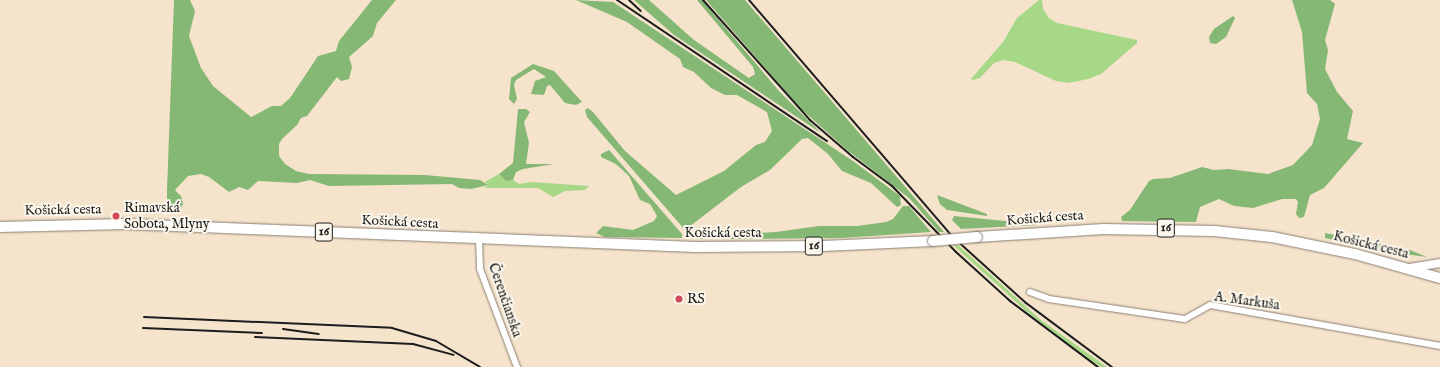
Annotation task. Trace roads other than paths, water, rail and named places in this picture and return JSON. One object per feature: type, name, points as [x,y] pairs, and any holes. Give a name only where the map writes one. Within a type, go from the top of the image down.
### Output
[{"type":"main road","name":"Košická cesta","points":[[0,227],[125,224],[479,239],[749,247],[977,238],[1104,229],[1214,231],[1302,243],[1409,268],[1440,278]]},
{"type":"street","name":"Čerenčianska","points":[[479,239],[480,269],[517,367]]},
{"type":"street","points":[[1409,268],[1440,263]]},
{"type":"street","name":"A. Markuša","points":[[1030,292],[1048,299],[1186,320],[1210,305],[1440,346]]},
{"type":"railway","points":[[617,0],[827,141]]},
{"type":"railway","points":[[629,0],[641,11]]},
{"type":"railway","points":[[703,0],[810,120],[853,157],[892,186],[956,252],[1010,301],[1098,367]]},
{"type":"railway","points":[[749,0],[954,238],[1026,303],[1112,367]]},
{"type":"railway","points":[[144,317],[392,328],[436,341],[480,367]]},
{"type":"railway","points":[[143,328],[262,333]]},
{"type":"railway","points":[[283,329],[319,334]]},
{"type":"railway","points":[[255,337],[413,344],[454,355]]},
{"type":"place","name":"Rimavská Sobota, Mlyny","points":[[116,216]]},
{"type":"place","name":"RS","points":[[679,299]]}]
